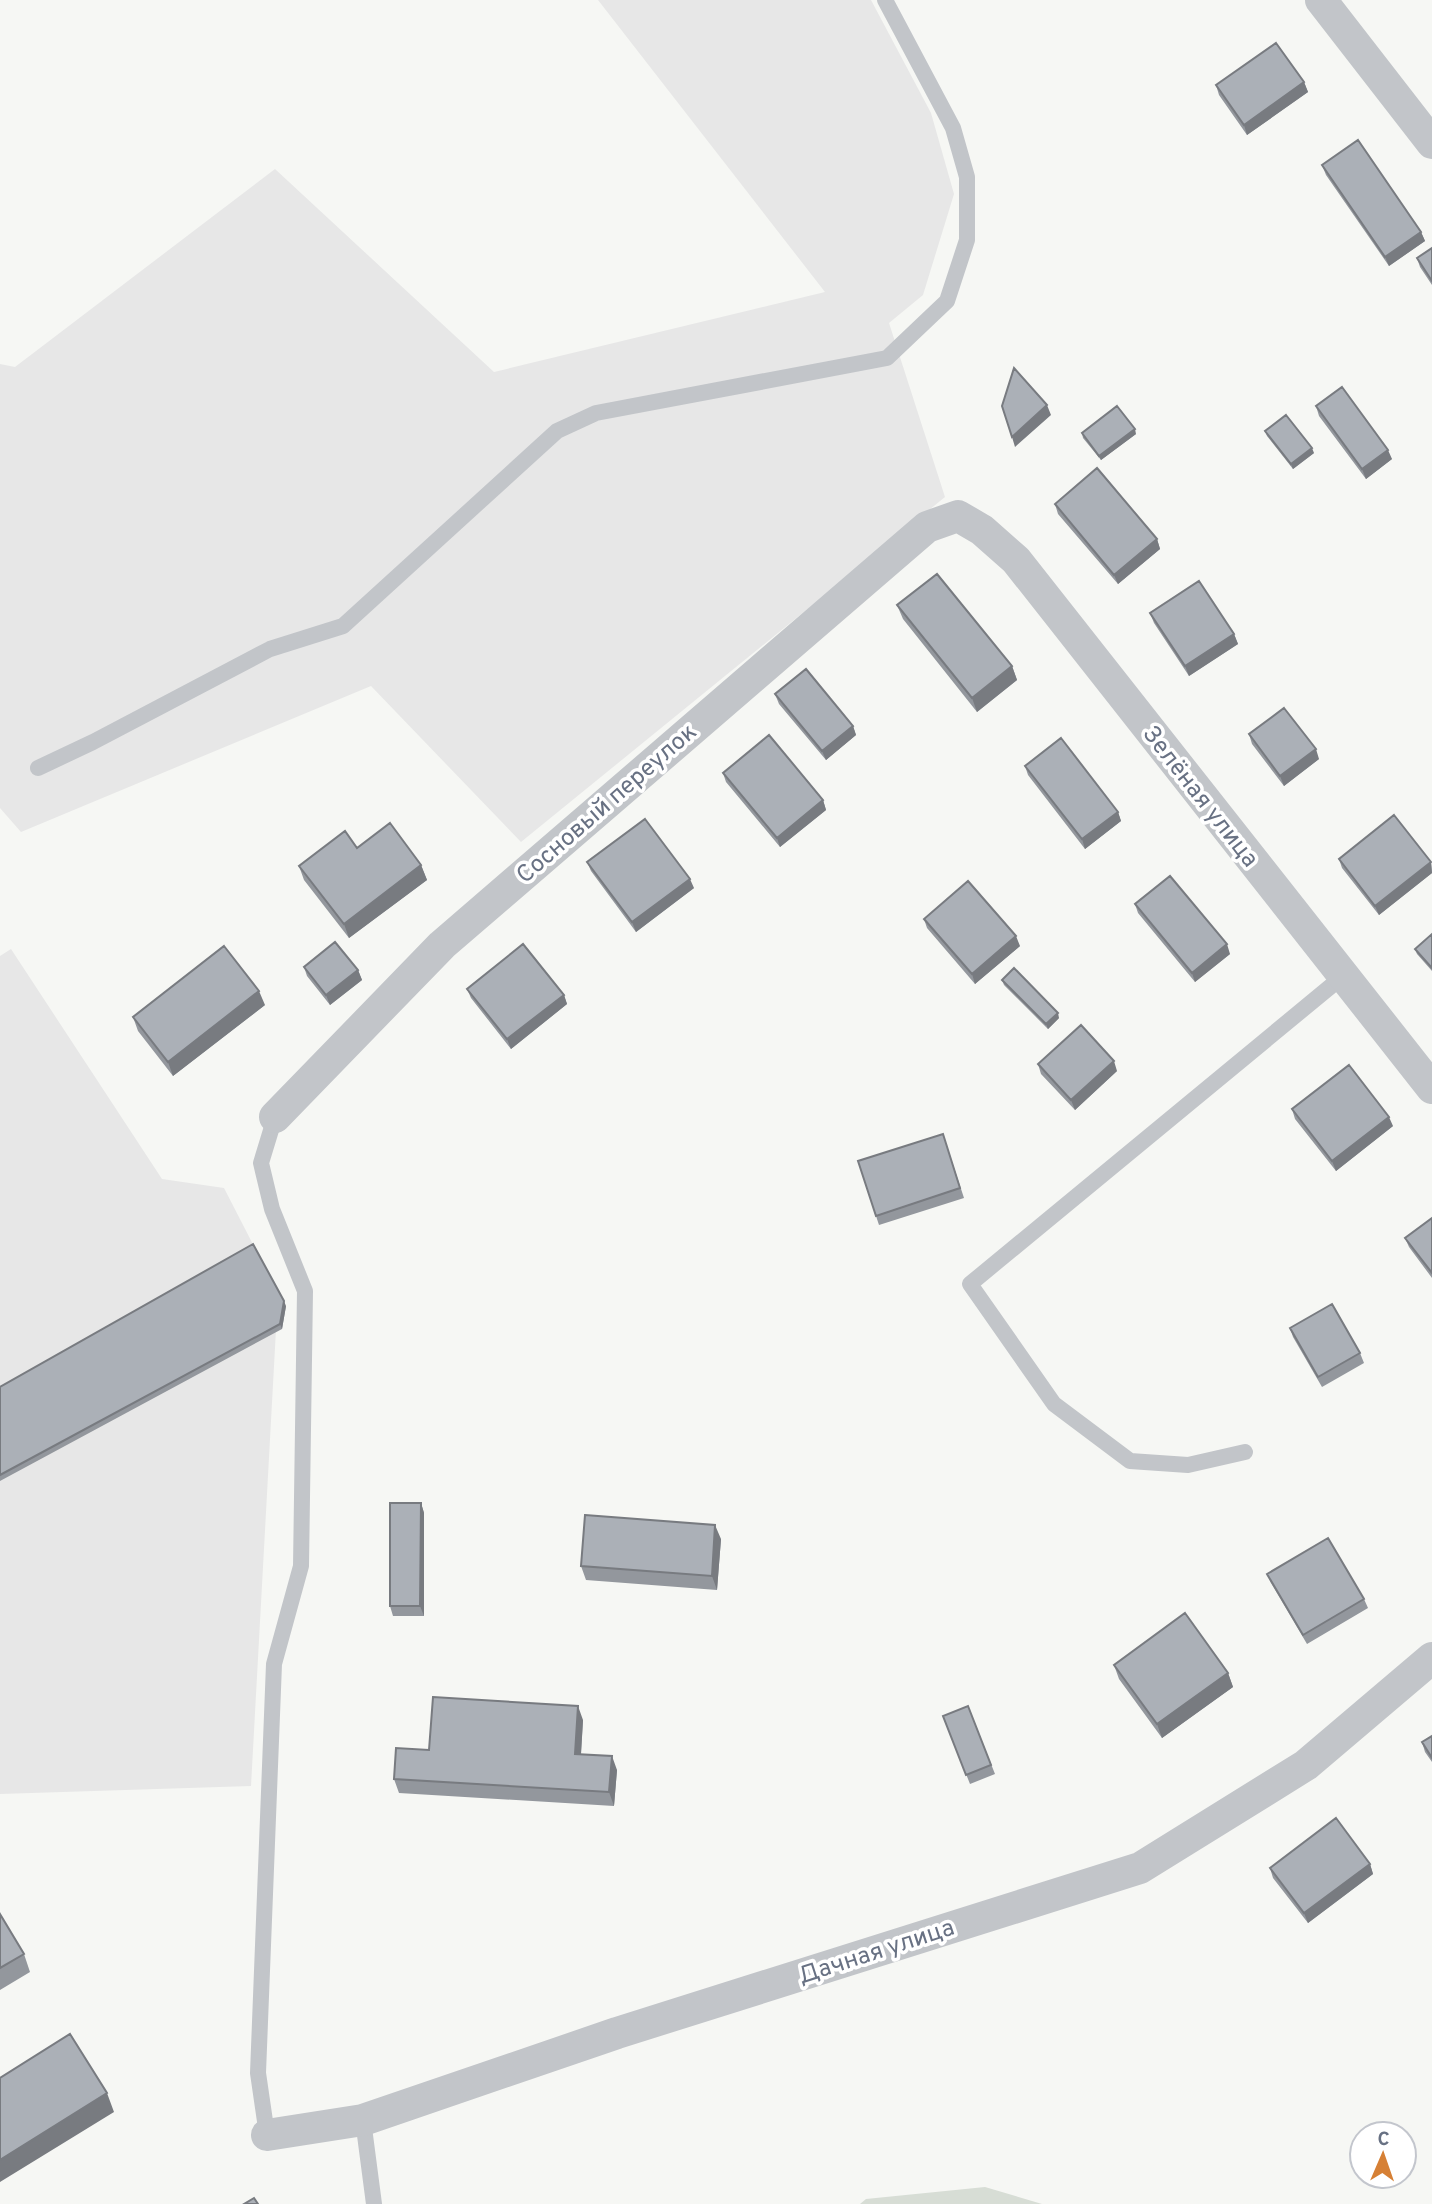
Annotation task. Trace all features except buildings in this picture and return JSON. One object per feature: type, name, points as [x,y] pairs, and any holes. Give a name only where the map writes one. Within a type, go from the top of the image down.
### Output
[{"type":"street","points":[[1321,0],[1432,143]]},
{"type":"street","name":"Зелёная улица","points":[[958,516],[982,530],[1016,560],[1432,1088]]},
{"type":"street","name":"Сосновый переулок","points":[[275,1117],[442,945],[927,527],[958,516]]},
{"type":"street","name":"Дачная улица","points":[[267,2135],[363,2120],[617,2033],[1140,1868],[1307,1765],[1432,1658]]},
{"type":"lane","points":[[38,768],[93,743],[270,649],[343,626],[557,431],[596,413],[887,358],[947,301],[967,240],[968,177],[953,128],[885,0]]},
{"type":"lane","points":[[1245,1452],[1188,1465],[1130,1461],[1054,1404],[970,1284],[1342,977]]},
{"type":"lane","points":[[267,2135],[258,2073],[274,1664],[301,1566],[305,1292],[272,1209],[261,1163],[275,1117]]},
{"type":"lane","points":[[363,2120],[374,2204]]},
{"type":"shaded area","points":[[598,0],[871,0],[931,113],[954,194],[923,295],[889,323],[945,497],[521,842],[371,686],[21,832],[0,808],[0,364],[15,367],[275,169],[494,372],[825,292]]},
{"type":"shaded area","points":[[11,949],[162,1179],[224,1188],[278,1293],[251,1786],[0,1794],[0,956]]},
{"type":"shaded area","points":[[985,2187],[1042,2204],[860,2204],[866,2199]]}]
